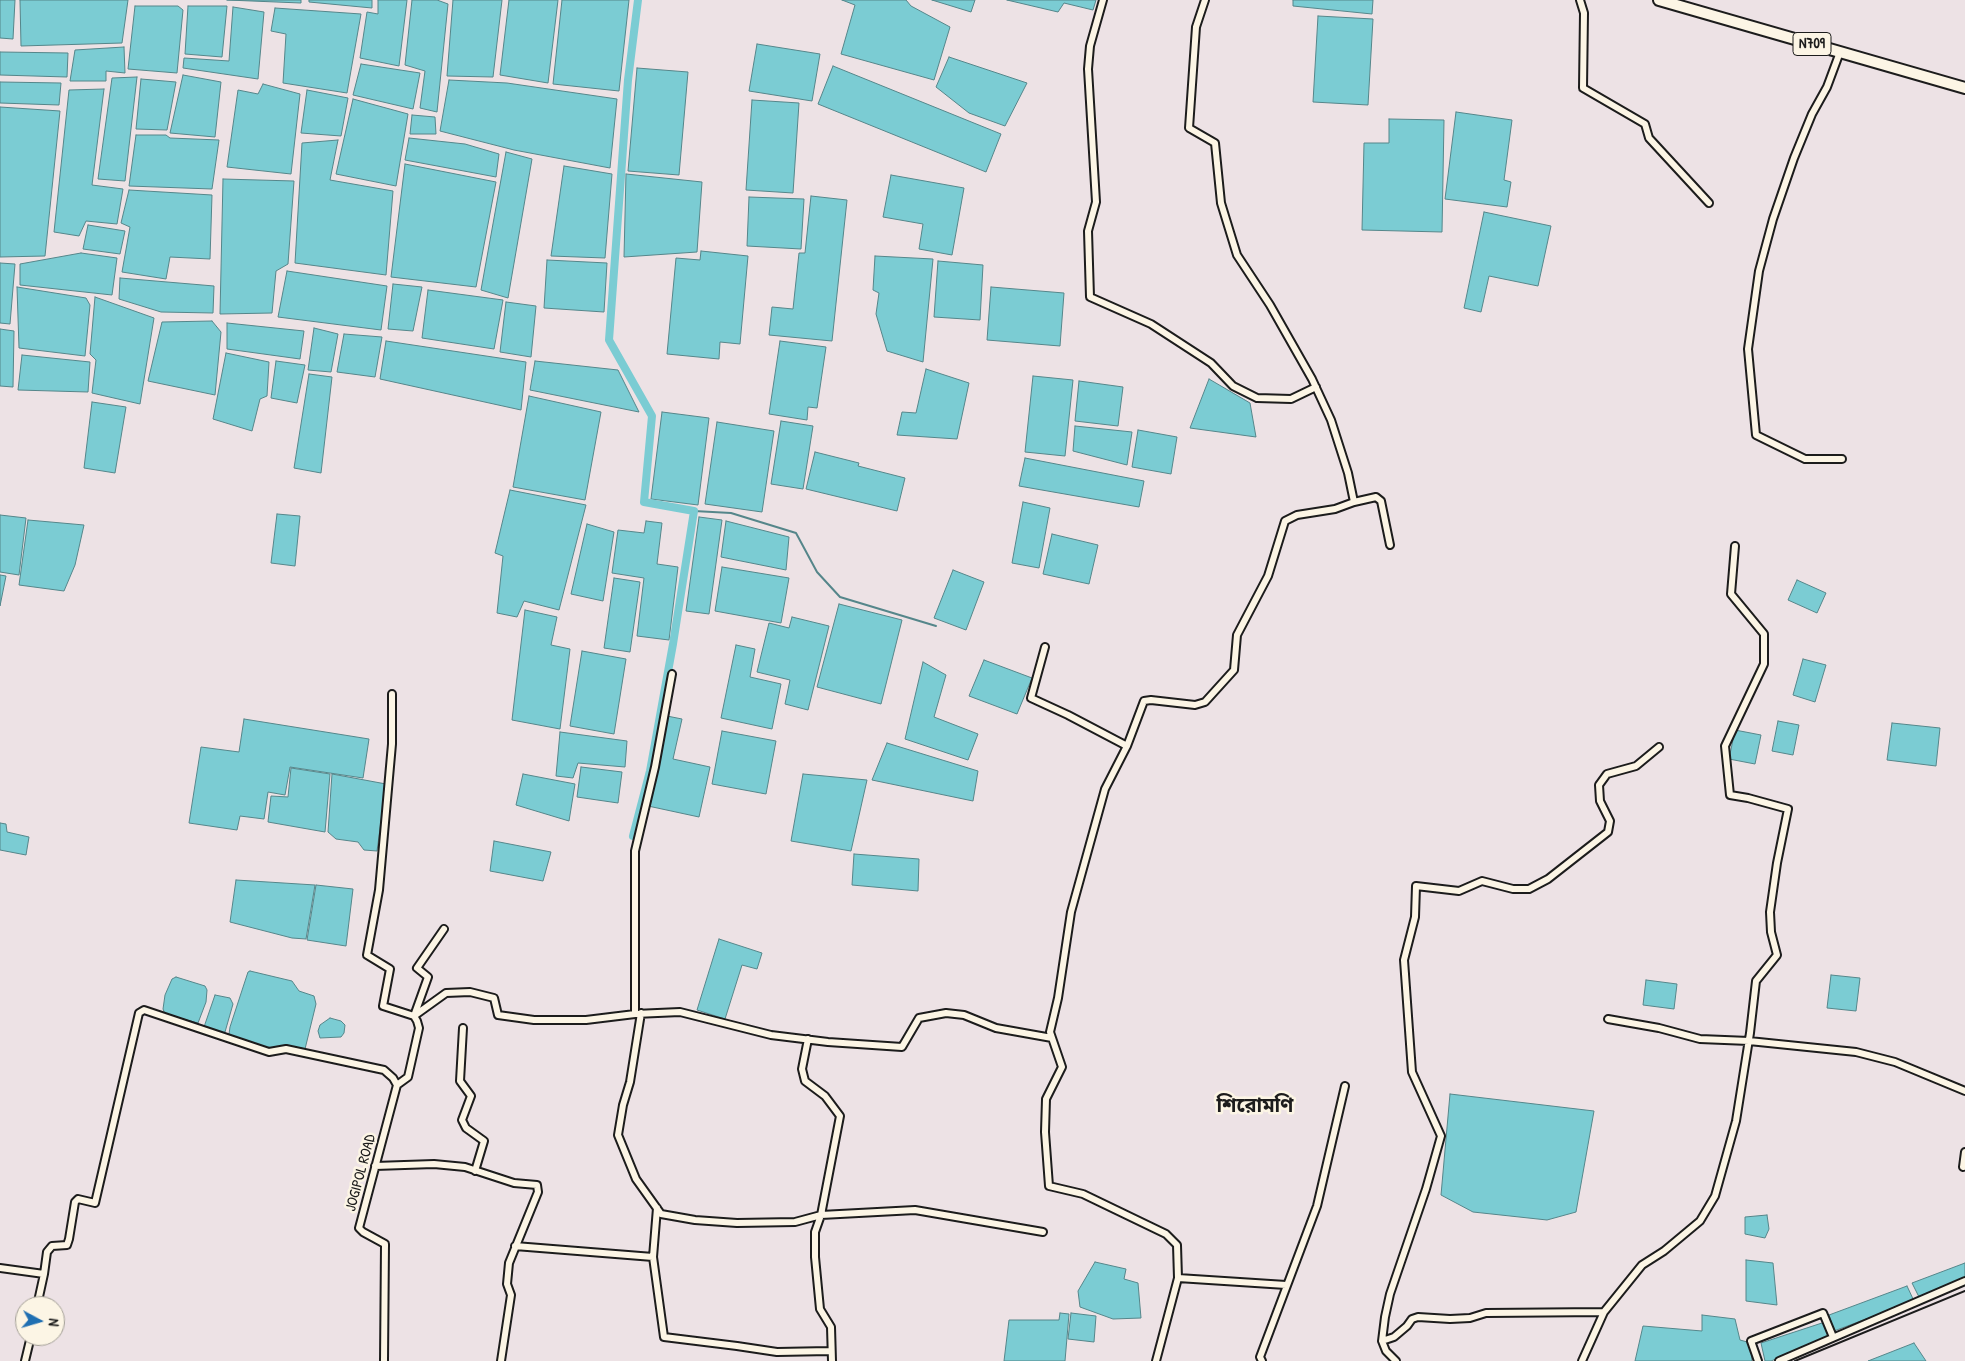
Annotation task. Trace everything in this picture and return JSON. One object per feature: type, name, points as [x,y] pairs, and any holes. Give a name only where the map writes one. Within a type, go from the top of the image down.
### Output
[{"type":"highway","name":"N709","points":[[1659,0],[1965,88]]},
{"type":"street","points":[[1103,0],[1090,46],[1088,69],[1096,202],[1088,231],[1090,297],[1151,324],[1211,362],[1232,386],[1257,398],[1291,399],[1316,387]]},
{"type":"street","points":[[1205,0],[1196,27],[1189,128],[1215,143],[1221,203],[1237,255],[1270,306],[1316,387],[1331,420],[1348,472],[1354,502]]},
{"type":"street","points":[[1580,0],[1584,13],[1583,88],[1646,124],[1649,138],[1708,203]]},
{"type":"street","points":[[1840,52],[1828,87],[1812,114],[1794,158],[1773,219],[1758,271],[1748,350],[1756,434],[1805,459],[1842,459]]},
{"type":"street","points":[[1156,1361],[1178,1278],[1177,1245],[1166,1234],[1083,1194],[1049,1186],[1045,1132],[1046,1099],[1062,1067],[1050,1032],[1063,971],[1071,912],[1104,789],[1127,746],[1144,701],[1151,700],[1195,705],[1205,702],[1234,670],[1237,635],[1268,576],[1285,521],[1297,515],[1335,509],[1376,497],[1381,501],[1390,545]]},
{"type":"street","points":[[1582,1361],[1604,1312],[1642,1265],[1664,1251],[1700,1222],[1715,1196],[1736,1121],[1749,1041],[1756,981],[1777,955],[1771,932],[1770,912],[1776,863],[1788,809],[1730,795],[1725,746],[1764,664],[1764,634],[1731,594],[1735,546]]},
{"type":"street","points":[[1045,647],[1031,698],[1068,714],[1127,746]]},
{"type":"street","points":[[672,674],[655,768],[635,851],[638,1014],[630,1082],[623,1105],[618,1135],[636,1179],[661,1214],[695,1220],[737,1223],[795,1222],[821,1215],[915,1210],[1043,1232]]},
{"type":"street","points":[[392,694],[392,744],[379,890],[367,955],[390,969],[382,1006],[414,1016]]},
{"type":"street","points":[[1396,1361],[1386,1351],[1382,1340],[1390,1294],[1426,1189],[1441,1136],[1412,1072],[1404,960],[1415,917],[1416,886],[1459,892],[1482,881],[1513,889],[1529,889],[1548,879],[1608,832],[1610,821],[1600,801],[1599,785],[1607,774],[1636,766],[1659,747]]},
{"type":"street","points":[[414,1016],[428,977],[417,968],[444,929]]},
{"type":"street","points":[[414,1016],[446,993],[470,992],[494,998],[498,1015],[525,1019],[586,1020],[638,1014],[680,1012],[772,1035],[902,1047],[919,1018],[946,1013],[964,1015],[996,1028],[1052,1038]]},
{"type":"street","points":[[39,1296],[48,1252],[52,1246],[67,1244],[69,1239],[75,1202],[78,1199],[95,1202],[138,1013],[144,1010],[269,1052],[286,1050],[384,1070],[393,1078],[397,1085]]},
{"type":"street","name":"JOGIPOL ROAD","points":[[384,1361],[385,1244],[359,1228],[397,1085],[408,1077],[419,1028],[414,1016]]},
{"type":"street","points":[[1608,1018],[1659,1028],[1700,1039],[1749,1041],[1856,1052],[1895,1062],[1965,1091]]},
{"type":"street","points":[[463,1028],[460,1081],[471,1096],[462,1120],[466,1128],[484,1141],[475,1170]]},
{"type":"street","points":[[808,1039],[802,1070],[805,1081],[825,1096],[840,1116],[821,1215],[815,1232],[820,1309],[831,1326],[830,1351],[832,1361]]},
{"type":"street","points":[[1262,1361],[1260,1357],[1317,1206],[1345,1086]]},
{"type":"street","points":[[1963,1167],[1965,1152]]},
{"type":"street","points":[[375,1166],[434,1164],[465,1167],[514,1183],[537,1186],[538,1192],[509,1262],[507,1284],[512,1295],[501,1361]]},
{"type":"street","points":[[657,1207],[653,1258],[664,1338],[777,1352],[830,1351]]},
{"type":"street","points":[[515,1246],[653,1258]]},
{"type":"street","points":[[0,1268],[44,1274]]},
{"type":"street","points":[[1178,1278],[1286,1285]]},
{"type":"street","points":[[1779,1361],[1965,1281]]},
{"type":"street","points":[[1382,1340],[1394,1337],[1412,1319],[1418,1317],[1450,1319],[1470,1318],[1486,1313],[1604,1312]]},
{"type":"street","points":[[1758,1361],[1751,1341],[1823,1313],[1833,1337]]},
{"type":"street","points":[[26,1361],[29,1346]]},
{"type":"water","points":[[0,0],[15,0],[13,39],[0,38]]},
{"type":"water","points":[[20,0],[128,0],[122,43],[21,46]]},
{"type":"water","points":[[227,0],[301,0],[301,3]]},
{"type":"water","points":[[309,0],[372,0],[372,8],[309,2]]},
{"type":"water","points":[[378,0],[407,0],[399,66],[360,58],[367,12],[378,14]]},
{"type":"water","points":[[412,0],[437,0],[448,4],[437,112],[420,108],[425,71],[405,65]]},
{"type":"water","points":[[453,0],[502,0],[493,77],[447,76]]},
{"type":"water","points":[[509,0],[558,0],[548,83],[500,75]]},
{"type":"water","points":[[562,0],[629,0],[619,91],[553,84]]},
{"type":"water","points":[[842,0],[906,0],[911,6],[950,27],[934,80],[841,54],[855,5]]},
{"type":"water","points":[[932,0],[975,0],[971,12]]},
{"type":"water","points":[[1007,0],[1096,0],[1093,10],[1064,3],[1058,12]]},
{"type":"water","points":[[1293,0],[1373,0],[1372,14],[1293,6]]},
{"type":"water","points":[[135,6],[178,6],[183,10],[177,73],[128,69]]},
{"type":"water","points":[[188,6],[227,6],[222,57],[185,54]]},
{"type":"water","points":[[233,7],[264,12],[258,79],[183,68],[184,58],[229,61]]},
{"type":"water","points":[[275,8],[361,14],[347,93],[283,83],[286,34],[271,31]]},
{"type":"water","points":[[1318,16],[1373,19],[1368,105],[1313,102]]},
{"type":"water","points":[[757,44],[820,54],[812,101],[749,91]]},
{"type":"water","points":[[124,47],[125,73],[106,71],[106,81],[70,81],[75,50]]},
{"type":"water","points":[[0,52],[68,53],[67,77],[0,75]]},
{"type":"water","points":[[949,57],[1027,83],[1005,126],[969,113],[936,87]]},
{"type":"water","points":[[361,64],[420,73],[413,109],[353,95]]},
{"type":"water","points":[[833,66],[1001,134],[986,172],[818,104]]},
{"type":"water","points":[[637,68],[688,72],[679,175],[628,171]]},
{"type":"water","points":[[183,75],[221,82],[215,137],[170,133]]},
{"type":"water","points":[[137,77],[125,181],[98,179],[112,78]]},
{"type":"water","points":[[141,79],[176,82],[167,130],[136,129]]},
{"type":"water","points":[[449,80],[507,83],[617,99],[610,168],[514,150],[440,131]]},
{"type":"water","points":[[0,82],[61,83],[59,105],[0,103]]},
{"type":"water","points":[[263,84],[300,94],[291,174],[227,167],[238,90],[258,94]]},
{"type":"water","points":[[104,89],[92,185],[123,189],[117,224],[86,221],[79,236],[54,232],[69,90]]},
{"type":"water","points":[[307,90],[348,98],[341,136],[301,133]]},
{"type":"water","points":[[353,99],[408,114],[396,186],[336,174]]},
{"type":"water","points":[[752,100],[799,103],[793,193],[746,190]]},
{"type":"water","points":[[0,107],[60,111],[45,256],[0,257]]},
{"type":"water","points":[[1456,112],[1512,120],[1504,180],[1511,182],[1507,207],[1445,199]]},
{"type":"water","points":[[412,115],[435,117],[436,134],[410,134]]},
{"type":"water","points":[[1389,119],[1444,120],[1442,232],[1362,230],[1364,143],[1389,143]]},
{"type":"water","points":[[136,135],[166,135],[170,138],[219,140],[212,189],[129,186]]},
{"type":"water","points":[[409,138],[465,144],[499,154],[496,177],[405,160]]},
{"type":"water","points":[[338,140],[330,180],[393,191],[386,275],[295,263],[302,143]]},
{"type":"water","points":[[506,152],[532,159],[508,298],[481,290]]},
{"type":"water","points":[[405,164],[496,182],[476,287],[391,277]]},
{"type":"water","points":[[564,166],[612,174],[605,258],[551,256]]},
{"type":"water","points":[[626,174],[702,182],[697,252],[624,257]]},
{"type":"water","points":[[891,175],[964,188],[952,255],[919,249],[923,224],[883,217]]},
{"type":"water","points":[[223,179],[294,181],[288,264],[276,271],[272,313],[220,314]]},
{"type":"water","points":[[129,190],[212,195],[210,259],[170,257],[166,279],[122,272],[130,227],[121,223]]},
{"type":"water","points":[[811,196],[847,200],[832,341],[769,335],[772,307],[793,309],[799,253],[805,253]]},
{"type":"water","points":[[749,197],[804,199],[801,249],[747,246]]},
{"type":"water","points":[[1484,212],[1551,226],[1538,286],[1489,276],[1481,312],[1464,308]]},
{"type":"water","points":[[88,225],[125,231],[120,254],[83,249]]},
{"type":"water","points":[[701,251],[748,256],[740,344],[720,342],[719,359],[667,354],[676,258],[700,260]]},
{"type":"water","points":[[81,253],[117,258],[112,295],[20,285],[20,264]]},
{"type":"water","points":[[875,256],[933,259],[923,362],[887,351],[876,314],[879,293],[873,290]]},
{"type":"water","points":[[547,260],[607,263],[604,312],[544,308]]},
{"type":"water","points":[[938,261],[983,265],[980,320],[934,317]]},
{"type":"water","points":[[0,263],[15,264],[10,324],[0,323]]},
{"type":"water","points":[[287,271],[387,286],[381,330],[278,317]]},
{"type":"water","points":[[120,278],[214,286],[213,313],[161,312],[119,299]]},
{"type":"water","points":[[393,284],[422,287],[413,331],[388,329]]},
{"type":"water","points":[[17,287],[86,298],[90,305],[85,356],[19,348]]},
{"type":"water","points":[[991,287],[1064,293],[1060,346],[987,340]]},
{"type":"water","points":[[428,290],[503,300],[494,349],[422,338]]},
{"type":"water","points":[[95,297],[154,318],[140,404],[92,393],[96,360],[90,354]]},
{"type":"water","points":[[506,302],[536,306],[531,357],[500,352]]},
{"type":"water","points":[[212,321],[221,332],[215,395],[148,381],[162,322]]},
{"type":"water","points":[[227,323],[304,331],[300,359],[227,349]]},
{"type":"water","points":[[314,328],[338,334],[331,372],[308,370]]},
{"type":"water","points":[[0,329],[14,331],[13,387],[0,386]]},
{"type":"water","points":[[344,334],[382,337],[375,377],[337,372]]},
{"type":"water","points":[[386,341],[526,362],[521,410],[380,379]]},
{"type":"water","points":[[780,341],[826,347],[817,408],[808,407],[807,420],[769,414]]},
{"type":"water","points":[[226,353],[269,362],[267,396],[260,399],[252,431],[213,419]]},
{"type":"water","points":[[22,355],[90,362],[88,392],[18,390]]},
{"type":"water","points":[[276,361],[305,365],[297,403],[271,398]]},
{"type":"water","points":[[535,361],[618,370],[639,412],[530,390]]},
{"type":"water","points":[[926,369],[969,383],[957,439],[897,435],[902,412],[916,413]]},
{"type":"water","points":[[309,374],[332,377],[321,473],[294,468]]},
{"type":"water","points":[[1033,376],[1073,380],[1065,456],[1025,452]]},
{"type":"water","points":[[1209,379],[1250,403],[1256,437],[1190,428]]},
{"type":"water","points":[[1079,381],[1123,387],[1118,426],[1075,421]]},
{"type":"water","points":[[529,396],[601,412],[585,500],[513,487]]},
{"type":"water","points":[[92,402],[126,407],[115,473],[84,468]]},
{"type":"water","points":[[662,412],[709,418],[698,505],[651,499]]},
{"type":"water","points":[[781,421],[813,426],[803,489],[771,484]]},
{"type":"water","points":[[717,422],[774,431],[762,512],[705,504]]},
{"type":"water","points":[[1075,426],[1132,432],[1127,465],[1073,451]]},
{"type":"water","points":[[1138,430],[1177,437],[1171,474],[1132,467]]},
{"type":"water","points":[[815,452],[859,463],[858,466],[905,478],[897,511],[806,489]]},
{"type":"water","points":[[1025,458],[1144,481],[1139,507],[1019,486]]},
{"type":"water","points":[[510,490],[586,505],[559,610],[524,601],[517,617],[497,613],[503,556],[495,553]]},
{"type":"water","points":[[1023,502],[1050,508],[1039,568],[1012,563]]},
{"type":"water","points":[[277,514],[300,516],[295,566],[271,563]]},
{"type":"water","points":[[0,515],[26,518],[19,575],[0,572]]},
{"type":"water","points":[[699,517],[722,520],[709,614],[686,611]]},
{"type":"water","points":[[28,520],[84,525],[75,565],[64,591],[19,585]]},
{"type":"water","points":[[646,521],[662,523],[657,564],[678,567],[669,640],[637,636],[644,578],[612,573],[618,530],[644,533]]},
{"type":"water","points":[[726,521],[789,537],[786,570],[721,557]]},
{"type":"water","points":[[587,524],[614,532],[603,601],[571,594]]},
{"type":"water","points":[[1052,534],[1098,545],[1089,584],[1043,574]]},
{"type":"water","points":[[722,567],[789,578],[781,623],[715,611]]},
{"type":"water","points":[[953,570],[984,582],[966,630],[934,618]]},
{"type":"water","points":[[0,575],[6,576],[0,606]]},
{"type":"water","points":[[614,578],[640,582],[630,652],[604,648]]},
{"type":"water","points":[[1797,580],[1826,593],[1817,613],[1788,600]]},
{"type":"water","points":[[839,604],[902,620],[881,704],[817,687]]},
{"type":"water","points":[[525,610],[557,617],[551,645],[570,649],[560,729],[512,720]]},
{"type":"water","points":[[792,617],[829,626],[808,710],[785,704],[790,680],[757,672],[769,623],[789,628]]},
{"type":"water","points":[[736,645],[755,649],[750,677],[781,684],[772,729],[721,718]]},
{"type":"water","points":[[582,651],[626,659],[614,734],[570,726]]},
{"type":"water","points":[[1803,659],[1826,665],[1815,702],[1793,695]]},
{"type":"water","points":[[984,660],[1032,678],[1017,714],[969,696]]},
{"type":"water","points":[[923,662],[946,675],[934,717],[978,734],[968,760],[905,739]]},
{"type":"water","points":[[667,716],[682,719],[673,759],[710,767],[699,817],[648,806]]},
{"type":"water","points":[[244,719],[369,739],[363,778],[290,767],[285,795],[268,792],[264,819],[240,816],[237,830],[189,823],[201,747],[239,752]]},
{"type":"water","points":[[1778,721],[1799,725],[1793,755],[1772,751]]},
{"type":"water","points":[[1892,723],[1940,728],[1936,766],[1887,760]]},
{"type":"water","points":[[1735,730],[1761,735],[1755,764],[1729,759]]},
{"type":"water","points":[[722,731],[776,741],[766,794],[712,784]]},
{"type":"water","points":[[560,732],[627,741],[625,767],[578,763],[573,778],[556,776]]},
{"type":"water","points":[[887,743],[978,771],[973,801],[872,780]]},
{"type":"water","points":[[581,767],[622,772],[618,803],[577,797]]},
{"type":"water","points":[[291,768],[330,774],[325,832],[268,822],[271,796],[288,797]]},
{"type":"water","points":[[332,774],[386,784],[377,851],[364,850],[358,842],[336,839],[328,832]]},
{"type":"water","points":[[523,774],[575,784],[569,821],[516,805]]},
{"type":"water","points":[[803,774],[867,780],[851,851],[791,841]]},
{"type":"water","points":[[0,823],[6,824],[7,832],[29,837],[26,855],[0,850]]},
{"type":"water","points":[[494,841],[551,852],[543,881],[490,871]]},
{"type":"water","points":[[854,854],[919,859],[918,891],[852,885]]},
{"type":"water","points":[[236,880],[315,885],[306,939],[292,938],[230,922]]},
{"type":"water","points":[[316,885],[353,889],[346,946],[307,940]]},
{"type":"water","points":[[719,939],[762,953],[757,969],[742,965],[725,1019],[697,1010]]},
{"type":"water","points":[[248,972],[292,981],[299,991],[314,996],[316,1004],[305,1049],[267,1049],[231,1037],[229,1034],[230,1027]]},
{"type":"water","points":[[1831,975],[1860,978],[1856,1011],[1827,1008]]},
{"type":"water","points":[[176,977],[205,986],[207,990],[206,1002],[198,1023],[165,1014],[163,1009],[165,995],[172,979]]},
{"type":"water","points":[[1646,980],[1677,984],[1674,1009],[1643,1005]]},
{"type":"water","points":[[215,995],[230,998],[233,1004],[225,1032],[221,1033],[204,1027]]},
{"type":"water","points":[[330,1018],[341,1021],[345,1025],[344,1033],[341,1037],[320,1038],[318,1031],[320,1025]]},
{"type":"water","points":[[1450,1094],[1594,1111],[1576,1212],[1547,1220],[1473,1212],[1441,1195]]},
{"type":"water","points":[[1767,1215],[1769,1229],[1765,1238],[1745,1234],[1745,1217]]},
{"type":"water","points":[[1746,1260],[1773,1263],[1777,1305],[1746,1301]]},
{"type":"water","points":[[1095,1262],[1126,1269],[1124,1279],[1138,1283],[1141,1318],[1113,1319],[1080,1307],[1078,1291]]},
{"type":"water","points":[[1965,1263],[1965,1278],[1919,1297],[1912,1283]]},
{"type":"water","points":[[1907,1286],[1914,1301],[1834,1331],[1829,1315]]},
{"type":"water","points":[[1060,1313],[1069,1314],[1065,1361],[1004,1361],[1009,1320],[1059,1320]]},
{"type":"water","points":[[1071,1313],[1096,1316],[1094,1342],[1068,1339]]},
{"type":"water","points":[[1702,1315],[1735,1319],[1740,1340],[1751,1343],[1752,1361],[1635,1361],[1643,1326],[1702,1331]]},
{"type":"water","points":[[1825,1322],[1829,1337],[1771,1361],[1765,1361],[1761,1343]]},
{"type":"water","points":[[1914,1343],[1926,1361],[1868,1361]]},
{"type":"waterway","points":[[633,836],[650,771],[694,511],[644,502],[652,416],[609,340],[628,80],[638,0]]},
{"type":"waterway","points":[[694,511],[731,513],[796,533],[817,572],[840,597],[936,626]]},
{"type":"railway","points":[[1795,1361],[1965,1291]]},
{"type":"district","name":"শিরোমণি","points":[[1255,1107]]}]
